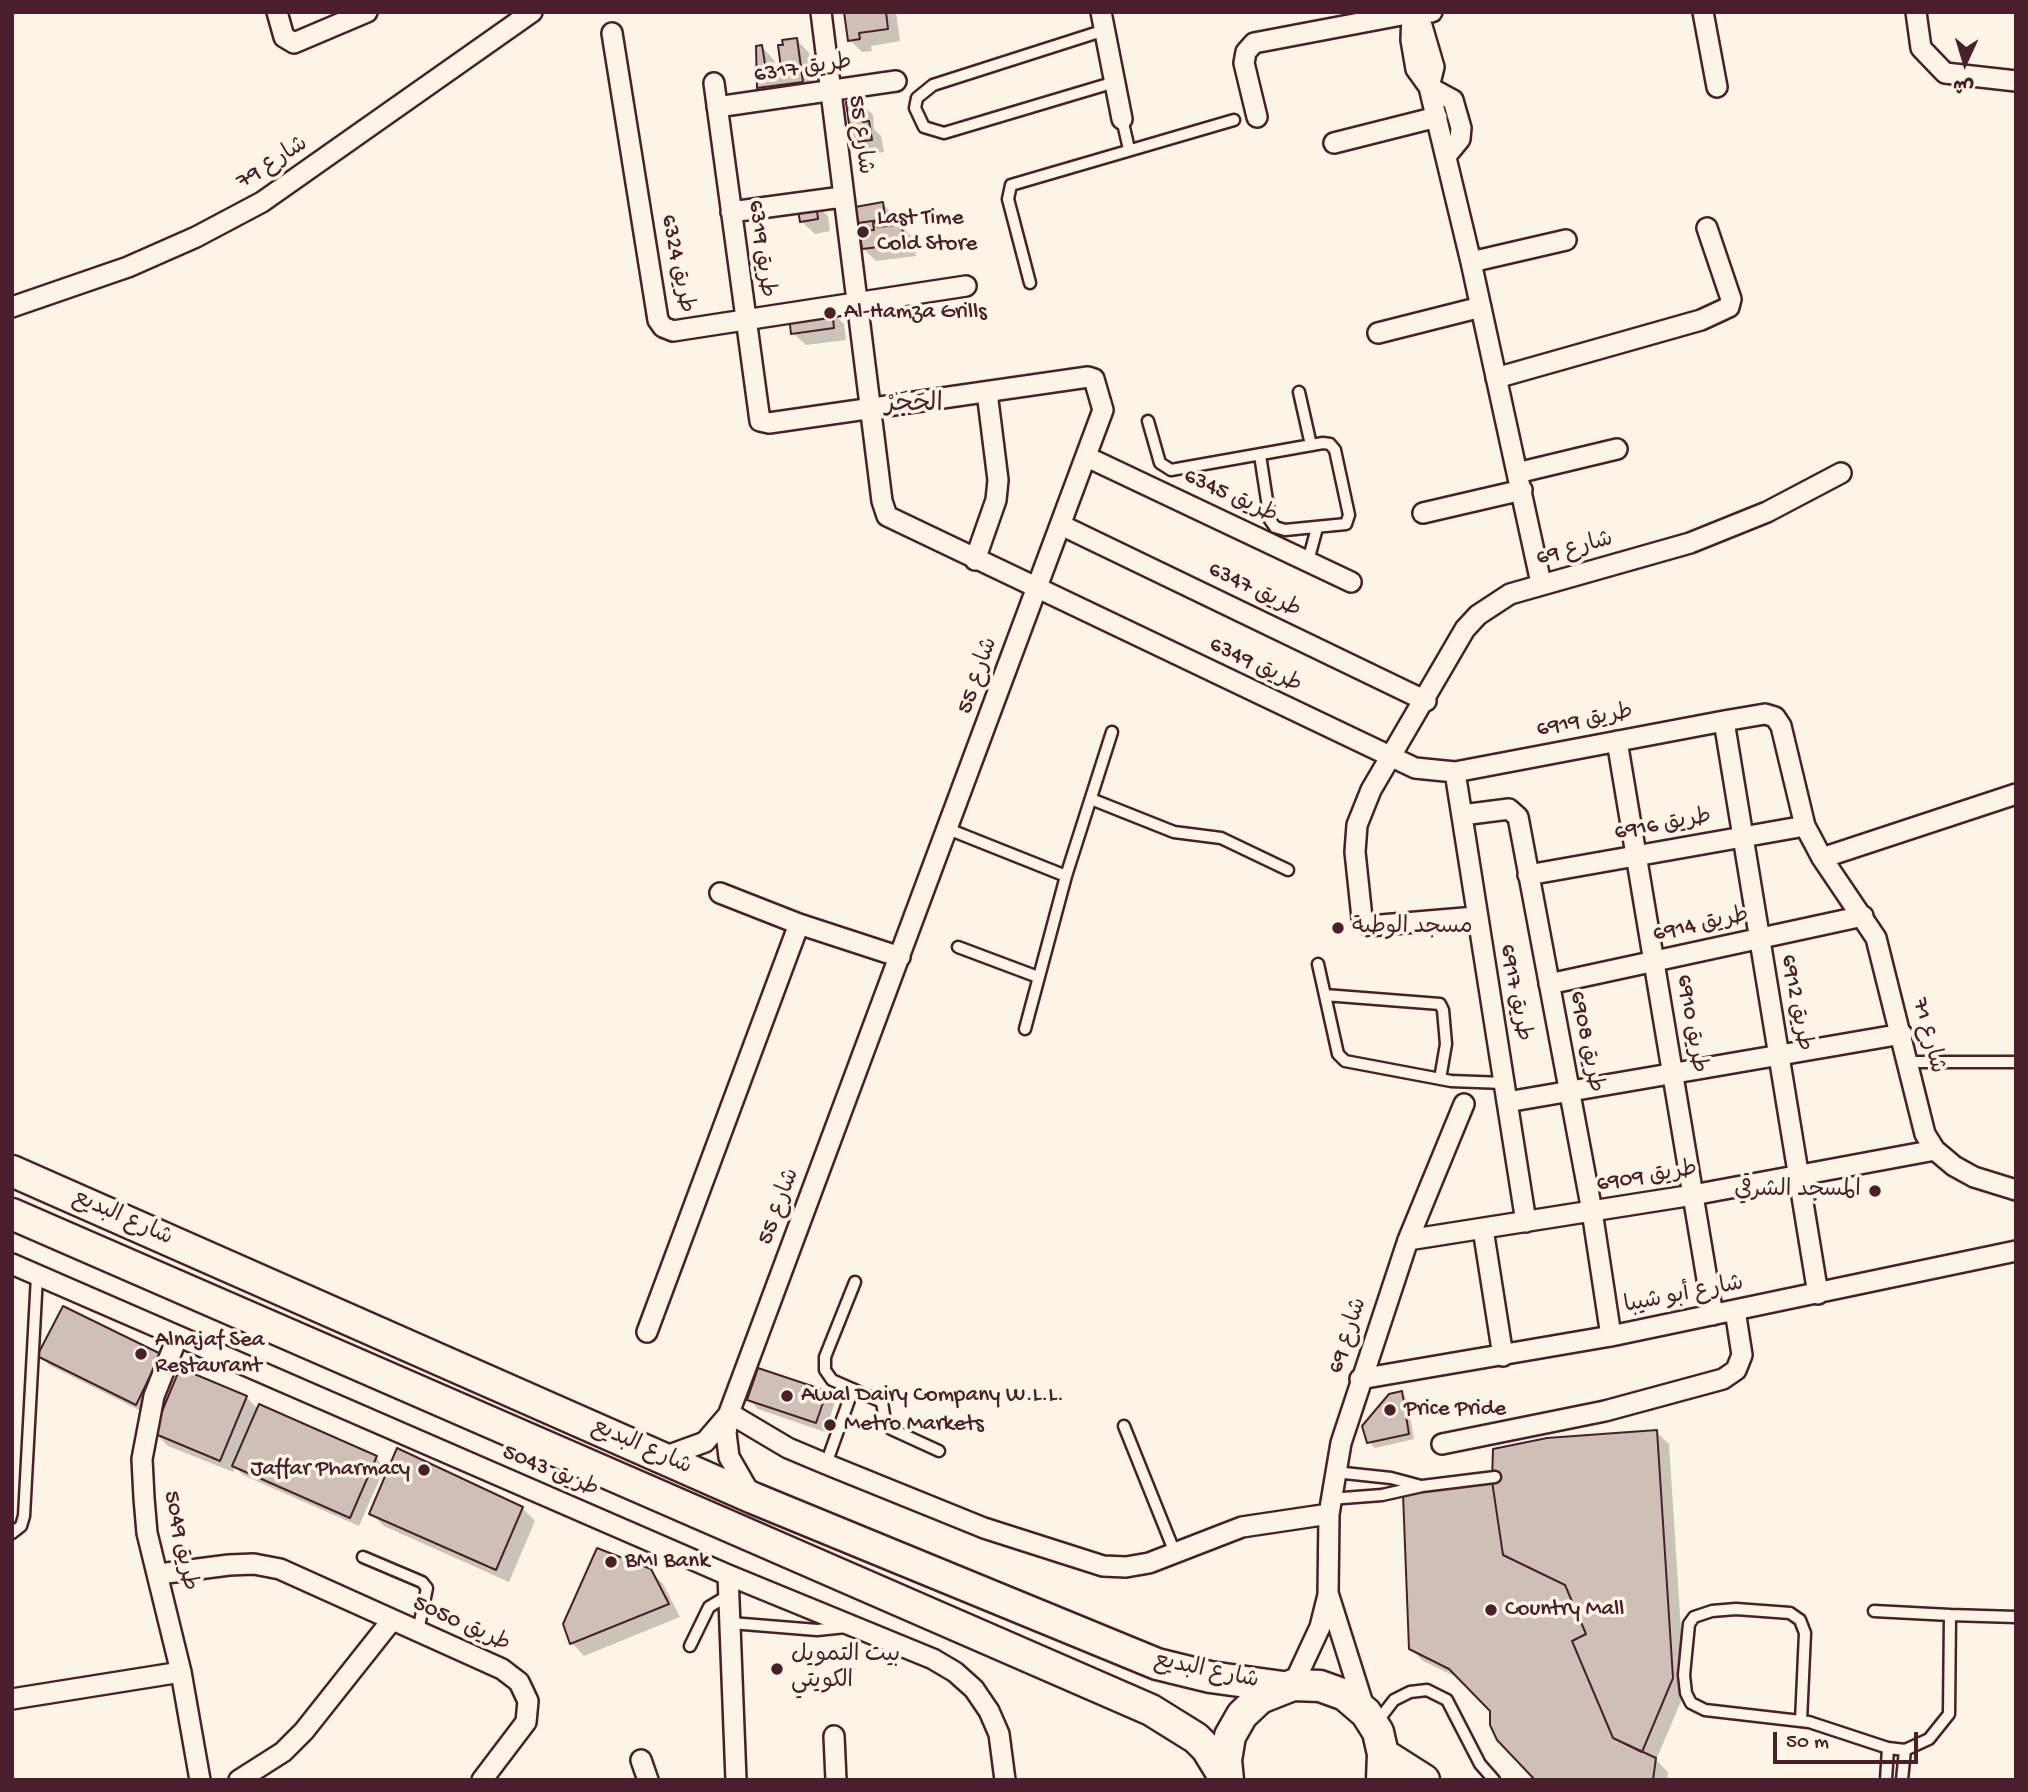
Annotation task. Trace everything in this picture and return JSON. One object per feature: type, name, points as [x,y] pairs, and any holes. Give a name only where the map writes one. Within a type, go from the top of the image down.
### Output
[{"type":"main road","name":"شارع البديع","points":[[12,1171],[661,1458],[1157,1664],[1210,1677],[1288,1686],[1320,1686],[1345,1695],[1370,1719]]},
{"type":"main road","name":"شارع البديع","points":[[12,1214],[1151,1710],[1196,1738],[1207,1749],[1227,1780]]},
{"type":"main road","points":[[1227,1780],[1226,1760],[1230,1736],[1242,1715],[1260,1698],[1288,1686]]},
{"type":"main road","points":[[1370,1719],[1383,1767],[1424,1780]]},
{"type":"street","points":[[277,12],[284,37],[299,43],[367,12]]},
{"type":"street","name":"شارع 79","points":[[12,307],[128,267],[197,237],[262,202],[532,12]]},
{"type":"street","name":"شارع 55","points":[[753,1497],[729,1457],[726,1433],[729,1413],[1037,589],[887,516],[882,501],[873,408],[842,197],[821,12]]},
{"type":"street","points":[[1257,117],[1244,64],[1246,52],[1254,43],[1412,13],[1432,12]]},
{"type":"street","points":[[1703,12],[1717,86]]},
{"type":"street","points":[[1916,12],[1921,48],[1945,73],[2016,81]]},
{"type":"street","points":[[1412,13],[1416,69],[1429,88],[1437,117],[1541,583]]},
{"type":"street","points":[[1103,21],[1122,119]]},
{"type":"street","name":"طريق 6324","points":[[612,33],[660,324],[673,331],[966,286]]},
{"type":"street","name":"طريق 6317","points":[[717,107],[896,81]]},
{"type":"street","name":"طريق 6319","points":[[714,83],[760,421],[769,424],[873,408]]},
{"type":"street","points":[[1429,88],[1453,100],[1461,128],[1460,139],[1446,156]]},
{"type":"street","points":[[1334,143],[1437,117]]},
{"type":"street","points":[[731,212],[842,197]]},
{"type":"street","points":[[1496,378],[1700,320],[1729,307],[1731,299],[1707,228]]},
{"type":"street","points":[[1471,262],[1566,240]]},
{"type":"street","points":[[1378,333],[1481,307]]},
{"type":"street","points":[[873,408],[1092,377],[1103,410],[1037,589]]},
{"type":"street","points":[[975,560],[996,500],[998,481],[987,393]]},
{"type":"street","points":[[1423,513],[1617,449]]},
{"type":"street","name":"طريق 6345","points":[[1087,457],[1352,582]]},
{"type":"street","name":"شارع 69","points":[[1476,917],[1373,928],[1362,918],[1355,852],[1357,825],[1371,790],[1426,701],[1465,629],[1478,615],[1510,594],[1716,534],[1767,512],[1841,473]]},
{"type":"street","name":"طريق 6347","points":[[1061,525],[1426,701]]},
{"type":"street","name":"طريق 6349","points":[[1037,589],[1390,758],[1415,768],[1455,772]]},
{"type":"street","name":"شارع 71","points":[[1724,721],[1765,714],[1779,721],[1805,826],[1822,858],[1876,938],[1925,1134],[1935,1150]]},
{"type":"street","name":"طريق 6919","points":[[1455,772],[1724,721]]},
{"type":"street","name":"طريق 6912","points":[[1724,721],[1818,1294]]},
{"type":"street","name":"طريق 6910","points":[[1618,741],[1713,1315]]},
{"type":"street","name":"طريق 6917","points":[[1455,772],[1476,917],[1527,1222]]},
{"type":"street","points":[[1822,858],[2016,794]]},
{"type":"street","name":"طريق 6908","points":[[1462,815],[1514,811],[1592,1212],[1611,1336]]},
{"type":"street","name":"طريق 6916","points":[[1528,875],[1805,826]]},
{"type":"street","points":[[720,893],[799,924],[900,957]]},
{"type":"street","name":"طريق 6914","points":[[1549,984],[1863,916]]},
{"type":"street","points":[[647,1332],[799,924]]},
{"type":"street","points":[[1506,1092],[1569,1091],[1902,1034]]},
{"type":"street","name":"شارع 69","points":[[1288,1686],[1320,1627],[1328,1595],[1329,1506],[1335,1472],[1360,1380],[1408,1240],[1464,1104]]},
{"type":"street","points":[[1935,1150],[1974,1178],[2016,1190]]},
{"type":"street","name":"طريق 6909","points":[[1408,1240],[1693,1195],[1935,1150]]},
{"type":"street","points":[[1483,1229],[1503,1356]]},
{"type":"street","name":"شارع أبو شيبا","points":[[1360,1380],[1611,1336],[2016,1251]]},
{"type":"street","name":"طريق 5043","points":[[12,1264],[177,1338],[728,1575],[933,1659],[955,1672],[974,1689],[989,1710],[999,1734],[1005,1780]]},
{"type":"street","points":[[1442,1444],[1593,1414],[1723,1379],[1736,1370],[1742,1355],[1735,1310]]},
{"type":"street","name":"طريق 5049","points":[[177,1338],[155,1396],[142,1459],[148,1533],[181,1672],[200,1780]]},
{"type":"street","points":[[729,1413],[779,1443],[825,1464],[984,1528],[1080,1561],[1126,1567],[1175,1553],[1242,1527],[1329,1506]]},
{"type":"street","name":"شارع 55","points":[[661,1458],[681,1453],[705,1441],[729,1413]]},
{"type":"street","name":"طريق 5050","points":[[159,1574],[229,1565],[254,1564],[280,1569],[502,1669],[519,1682],[528,1701],[526,1722],[482,1780]]},
{"type":"street","points":[[728,1575],[736,1780]]},
{"type":"street","name":"شارع 69","points":[[1328,1595],[1370,1719]]},
{"type":"street","name":"طريق 5050","points":[[239,1780],[283,1752],[304,1731],[392,1620]]},
{"type":"street","points":[[12,1699],[181,1672]]},
{"type":"street","points":[[834,1736],[836,1780]]},
{"type":"street","points":[[641,1760],[648,1780]]},
{"type":"lane","points":[[1103,21],[933,85],[924,90],[915,108],[924,127],[944,133],[1115,82]]},
{"type":"lane","points":[[1122,119],[1129,149]]},
{"type":"lane","points":[[1030,283],[1007,199],[1008,188],[1015,183],[1234,120]]},
{"type":"lane","points":[[1299,392],[1311,446]]},
{"type":"lane","points":[[1148,421],[1160,463],[1167,469],[1326,443],[1335,450],[1349,520],[1342,526],[1285,530],[1272,524],[1260,454]]},
{"type":"lane","points":[[1308,561],[1317,528]]},
{"type":"lane","points":[[1025,1029],[1066,876],[1112,732]]},
{"type":"lane","points":[[1091,799],[1174,832],[1221,838],[1288,870]]},
{"type":"lane","points":[[948,829],[1066,876]]},
{"type":"lane","points":[[958,947],[1038,977]]},
{"type":"lane","points":[[1318,964],[1338,1054],[1345,1061],[1506,1092]]},
{"type":"lane","points":[[1325,995],[1440,1004],[1447,1044],[1440,1079]]},
{"type":"lane","points":[[1909,1062],[2016,1062]]},
{"type":"lane","points":[[12,1533],[21,1526],[24,1516],[37,1276]]},
{"type":"lane","points":[[855,1282],[824,1364],[832,1380],[882,1402],[884,1420],[891,1429],[939,1451]]},
{"type":"lane","points":[[825,1464],[853,1389]]},
{"type":"lane","points":[[1124,1426],[1175,1553]]},
{"type":"lane","points":[[1335,1472],[1391,1478],[1422,1486]]},
{"type":"lane","points":[[1329,1506],[1422,1486],[1495,1477]]},
{"type":"lane","points":[[363,1557],[422,1582],[427,1587],[428,1595],[418,1632]]},
{"type":"lane","points":[[690,1646],[709,1607],[729,1595]]},
{"type":"lane","points":[[1801,1721],[1805,1633],[1800,1620],[1790,1613],[1736,1609],[1712,1611],[1694,1617],[1689,1624],[1685,1675],[1686,1693],[1691,1703],[1705,1710],[1801,1721],[1888,1748],[1905,1750],[1929,1739],[1949,1714],[1950,1615]]},
{"type":"lane","points":[[1874,1612],[2016,1617]]},
{"type":"lane","points":[[731,1623],[817,1630],[851,1626]]},
{"type":"lane","points":[[1370,1719],[1394,1700],[1410,1692],[1427,1690],[1447,1700],[1480,1764],[1494,1780]]},
{"type":"lane","points":[[1886,1780],[1888,1748]]},
{"type":"lane","points":[[1902,1780],[1905,1750]]},
{"type":"building","points":[[844,12],[886,12],[888,29],[859,33],[860,39],[848,41]]},
{"type":"building","points":[[797,38],[803,82],[757,88],[756,46],[762,45],[766,70],[781,68],[778,45],[783,45],[782,40]]},
{"type":"building","points":[[861,101],[863,122],[869,121],[872,140],[845,143],[843,132],[850,131],[846,102]]},
{"type":"building","points":[[816,202],[818,219],[800,222],[797,205]]},
{"type":"building","points":[[883,202],[886,224],[880,225],[879,220],[858,223],[855,207]]},
{"type":"building","points":[[878,222],[878,227],[902,224],[904,244],[862,249],[859,227],[864,226],[864,231],[874,230],[873,223]]},
{"type":"building","points":[[832,310],[834,328],[791,334],[789,316]]},
{"type":"building","points":[[63,1306],[161,1354],[136,1405],[37,1356]]},
{"type":"building","points":[[180,1368],[247,1396],[220,1461],[153,1433]]},
{"type":"building","name":"Awal Dairy Company W.L.L.","points":[[758,1368],[827,1391],[816,1423],[747,1400]]},
{"type":"building","name":"Price Pride","points":[[1402,1391],[1409,1434],[1367,1443],[1362,1426],[1389,1394]]},
{"type":"building","points":[[259,1404],[377,1456],[350,1518],[232,1466]]},
{"type":"building","points":[[1657,1430],[1673,1678],[1642,1752],[1613,1738],[1572,1641],[1586,1634],[1565,1585],[1503,1555],[1492,1481],[1493,1449],[1547,1438]]},
{"type":"building","points":[[397,1448],[523,1507],[496,1570],[369,1514]]},
{"type":"building","name":"Country Mall","points":[[1492,1481],[1503,1555],[1565,1585],[1586,1634],[1572,1641],[1613,1738],[1656,1758],[1653,1780],[1535,1780],[1497,1740],[1490,1725],[1490,1711],[1449,1669],[1409,1649],[1403,1494]]},
{"type":"building","points":[[597,1548],[651,1569],[669,1604],[570,1644],[563,1624]]},
{"type":"place","name":"Last Time Cold Store","points":[[863,232]]},
{"type":"place","name":"Al-Hamza Grills","points":[[830,313]]},
{"type":"place","name":"مسجد الوطية","points":[[1338,928]]},
{"type":"place","name":"المسجد الشرقي","points":[[1875,1191]]},
{"type":"place","name":"Alnajaf Sea Restaurant","points":[[141,1354]]},
{"type":"place","name":"Awal Dairy Company W.L.L.","points":[[787,1396]]},
{"type":"place","name":"Price Pride","points":[[1390,1410]]},
{"type":"place","name":"Metro Markets","points":[[830,1425]]},
{"type":"place","name":"Jaffar Pharmacy","points":[[424,1470]]},
{"type":"place","name":"BMI Bank","points":[[611,1562]]},
{"type":"place","name":"Country Mall","points":[[1491,1610]]},
{"type":"place","name":"بيت التمويل الكويتي","points":[[777,1669]]},
{"type":"district","name":"الحَجَرْ","points":[[914,406]]}]
